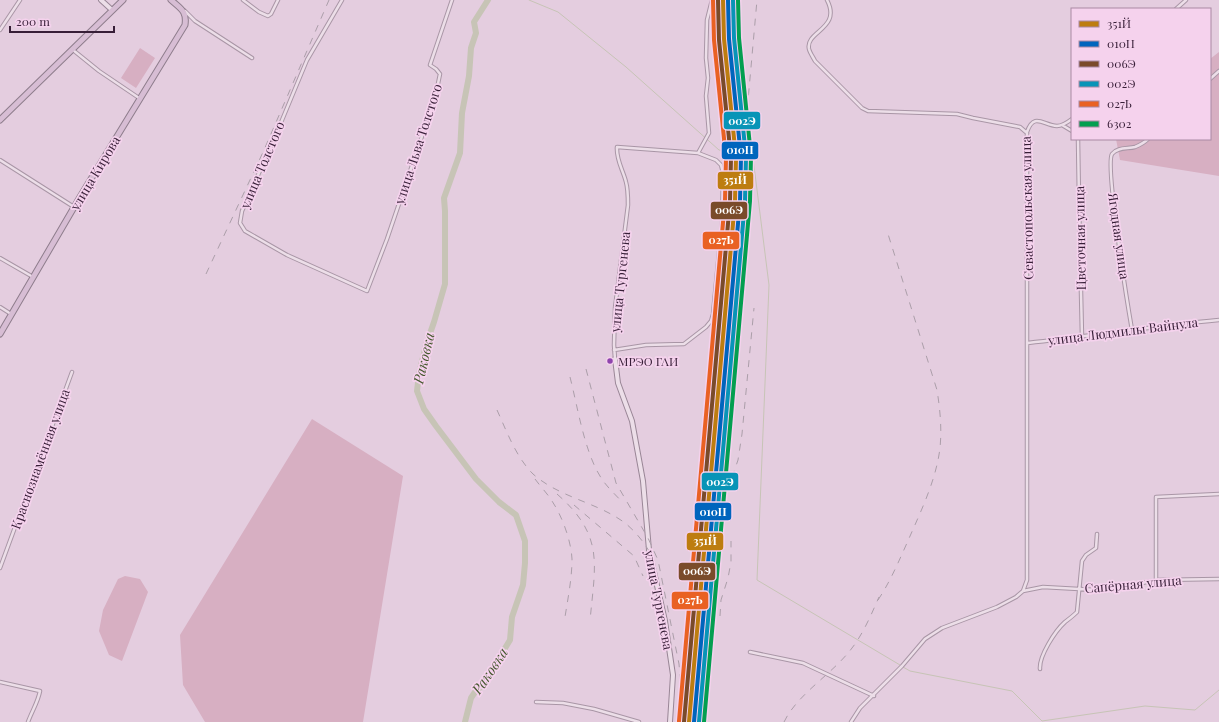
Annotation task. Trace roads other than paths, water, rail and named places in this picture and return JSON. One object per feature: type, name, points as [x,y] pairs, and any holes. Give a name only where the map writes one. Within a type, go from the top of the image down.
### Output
[{"type":"highway","points":[[0,120],[123,0]]},
{"type":"highway","points":[[171,0],[184,11]]},
{"type":"highway","name":"улица Кирова","points":[[0,334],[74,207],[184,25],[186,19],[184,11]]},
{"type":"street","points":[[0,30],[20,0]]},
{"type":"street","points":[[101,0],[112,10]]},
{"type":"street","points":[[243,0],[259,12],[268,16],[271,14],[278,0]]},
{"type":"street","name":"улица Толстого","points":[[342,0],[304,66],[275,137],[242,211],[240,223],[245,231],[287,254],[367,291]]},
{"type":"street","name":"улица Льва Толстого","points":[[367,291],[387,239],[435,98],[440,74],[430,65],[452,0]]},
{"type":"street","points":[[614,350],[646,345],[684,344],[706,327],[711,321],[713,314],[722,222],[723,172],[721,165],[716,160],[698,153],[709,133],[706,96],[708,78],[706,58],[708,20],[712,0]]},
{"type":"street","name":"Севастопольская улица","points":[[827,0],[831,11],[828,24],[811,40],[808,48],[815,61],[862,108],[868,111],[957,114],[1024,128],[1027,133],[1027,580],[1023,591]]},
{"type":"street","points":[[1177,8],[1186,0]]},
{"type":"street","points":[[184,11],[196,21],[252,58]]},
{"type":"street","points":[[73,50],[99,71],[140,99]]},
{"type":"street","points":[[1211,78],[1219,71]]},
{"type":"street","points":[[1027,133],[1030,124],[1035,121],[1062,125],[1071,120]]},
{"type":"street","points":[[1062,125],[1071,130]]},
{"type":"street","name":"Цветочная улица","points":[[1078,140],[1078,202],[1082,337]]},
{"type":"street","name":"Ягодная улица","points":[[1132,330],[1111,173],[1111,162],[1112,154],[1122,149],[1138,146],[1147,140]]},
{"type":"street","name":"улица Тургенева","points":[[670,722],[673,675],[665,621],[648,550],[643,480],[632,421],[618,383],[614,350],[615,308],[628,204],[626,182],[616,156],[617,147],[698,153]]},
{"type":"street","points":[[0,160],[74,207]]},
{"type":"street","points":[[0,258],[33,277]]},
{"type":"street","points":[[0,307],[12,314]]},
{"type":"street","name":"улица Людмилы Вайнула","points":[[1028,343],[1219,320]]},
{"type":"street","name":"Краснознамённая улица","points":[[0,568],[72,372]]},
{"type":"street","points":[[1156,580],[1156,496],[1219,494]]},
{"type":"street","points":[[1040,669],[1040,662],[1043,654],[1056,632],[1077,612],[1082,561],[1086,555],[1096,548],[1097,534]]},
{"type":"street","name":"Сапёрная улица","points":[[1023,591],[1043,587],[1097,590],[1119,588],[1156,580],[1219,579]]},
{"type":"street","points":[[851,722],[860,708],[874,696],[925,639],[956,622],[997,607],[1016,597],[1023,591]]},
{"type":"street","points":[[750,652],[802,663],[874,696]]},
{"type":"street","points":[[0,682],[40,691],[37,703],[28,722]]},
{"type":"street","points":[[536,702],[563,703],[594,709],[639,722]]},
{"type":"waterway","name":"Раковка","points":[[465,722],[471,698],[482,686],[510,640],[512,617],[523,585],[525,541],[516,515],[499,502],[476,479],[424,409],[417,391],[419,374],[426,345],[445,284],[444,198],[460,153],[462,113],[469,76],[471,48],[476,33],[474,22],[488,0]]},
{"type":"waterway","points":[[529,0],[558,12],[626,67],[719,150],[753,158],[769,285],[757,580],[900,665]]},
{"type":"waterway","points":[[903,667],[910,671],[1012,691],[1042,721],[1145,706],[1195,710],[1219,690]]},
{"type":"railway","points":[[206,274],[264,150],[329,0]]},
{"type":"railway","points":[[741,179],[757,0]]},
{"type":"railway","points":[[878,600],[897,565],[927,497],[938,460],[941,433],[937,390],[888,234]]},
{"type":"railway","points":[[723,504],[738,460],[742,434],[754,308]]},
{"type":"railway","points":[[586,369],[616,483],[648,538],[658,560],[679,664],[681,687]]},
{"type":"railway","points":[[570,377],[583,432],[597,472],[622,502]]},
{"type":"railway","points":[[497,410],[517,452],[533,474],[555,489],[603,510],[625,523],[632,529],[649,551]]},
{"type":"railway","points":[[535,479],[556,507],[570,544],[572,566],[565,617]]},
{"type":"railway","points":[[557,494],[572,509],[583,524],[590,538],[594,567],[590,621]]},
{"type":"railway","points":[[574,505],[634,556],[643,576]]},
{"type":"railway","points":[[720,616],[721,600],[731,562],[731,541]]},
{"type":"railway","points":[[784,722],[805,694],[853,647],[866,626],[879,597]]},
{"type":"place","name":"МРЭО ГАИ","points":[[610,361]]}]
